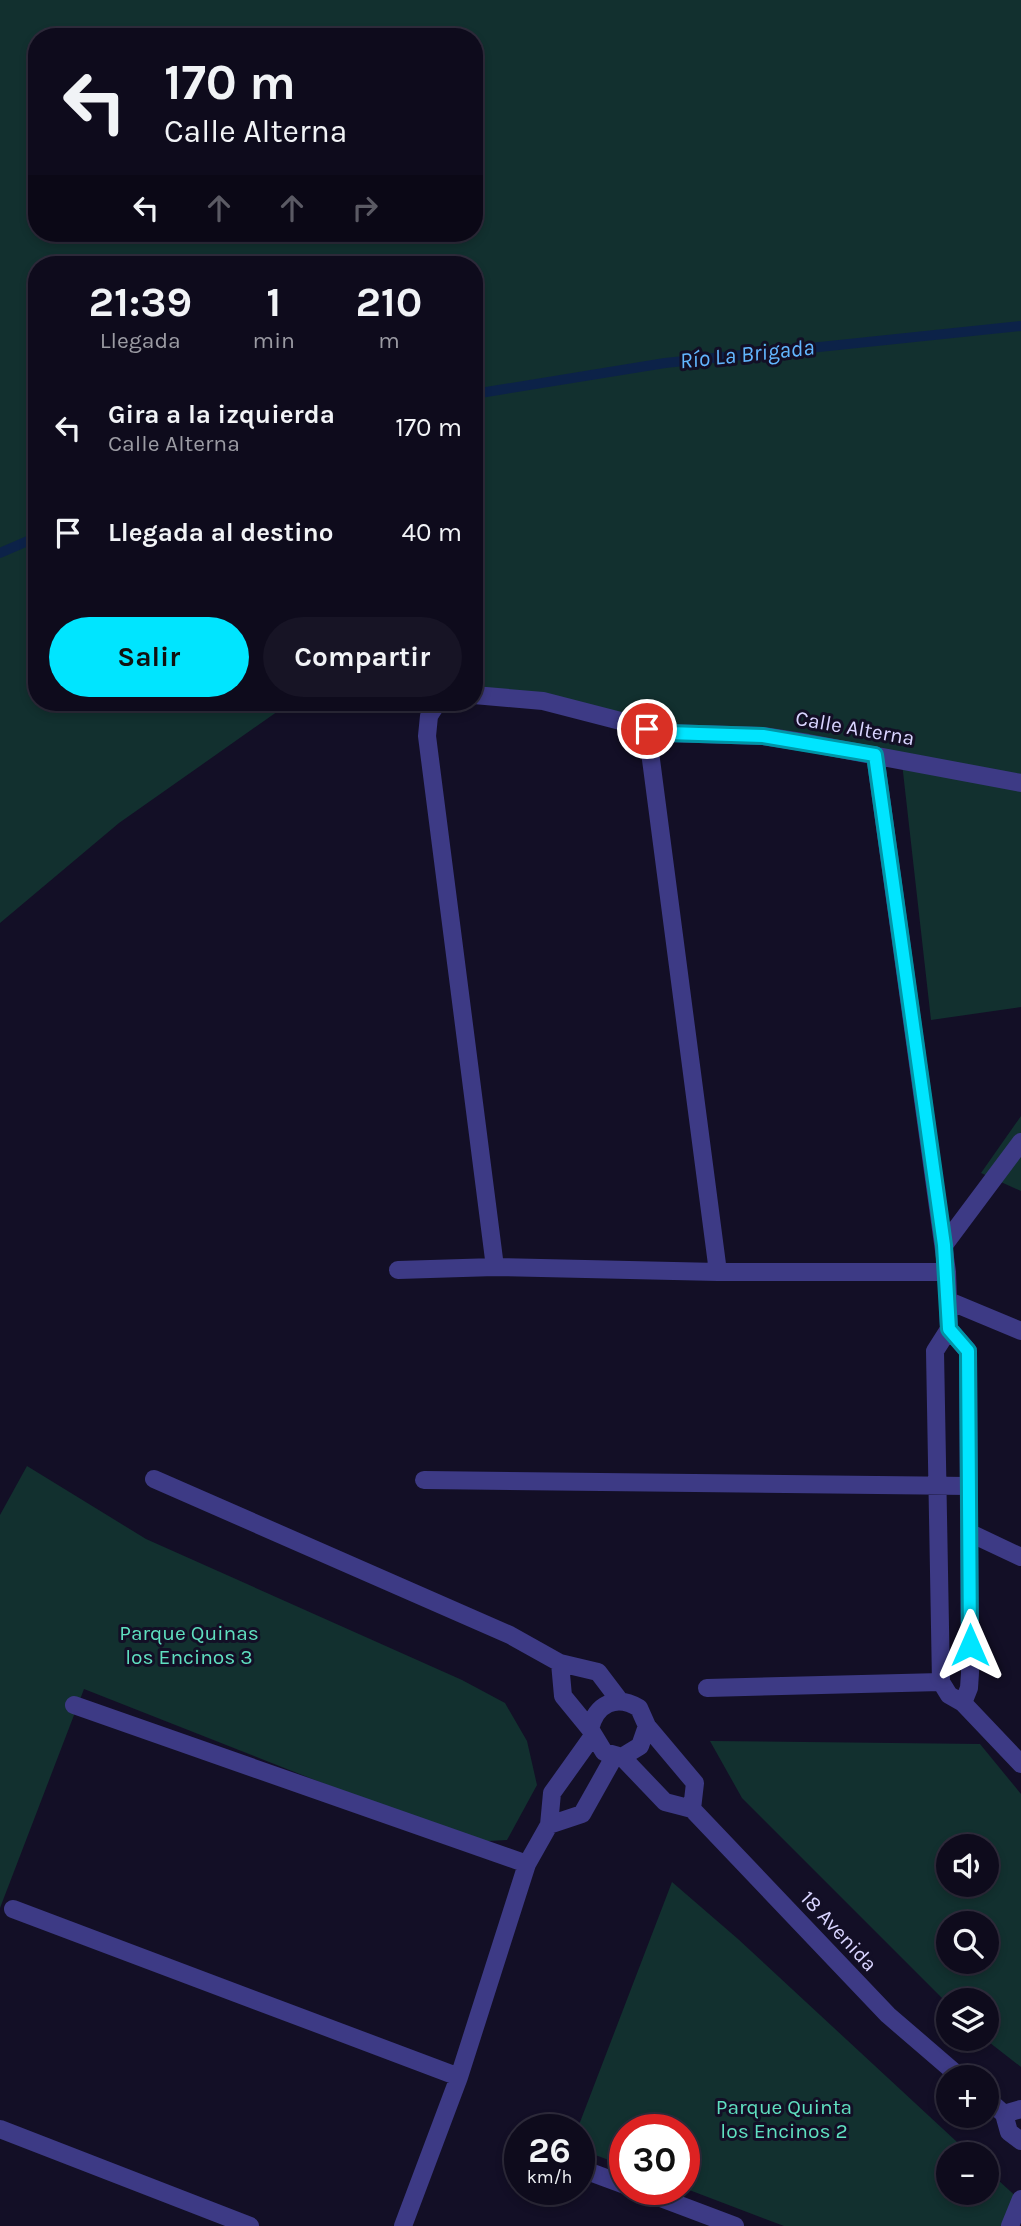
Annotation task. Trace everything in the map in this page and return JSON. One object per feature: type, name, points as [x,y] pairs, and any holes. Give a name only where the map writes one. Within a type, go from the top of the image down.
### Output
[{"type":"street","name":"Calle Alterna","points":[[483,696],[543,701],[667,733],[763,736],[1021,783]]},
{"type":"street","points":[[432,711],[429,716],[427,736],[495,1267]]},
{"type":"street","points":[[647,729],[718,1272]]},
{"type":"street","points":[[875,755],[947,1272],[949,1329],[935,1351],[941,1682],[949,1695],[963,1703],[1021,1764]]},
{"type":"street","points":[[944,1245],[1021,1142]]},
{"type":"street","points":[[398,1270],[495,1267],[718,1272],[947,1272]]},
{"type":"street","points":[[949,1301],[1021,1331]]},
{"type":"street","points":[[949,1329],[968,1351],[970,1673],[969,1688],[963,1703]]},
{"type":"street","points":[[154,1479],[510,1635],[560,1663],[598,1672],[620,1701],[639,1708],[647,1726],[695,1783],[692,1810],[665,1802],[618,1757],[598,1747],[591,1733],[563,1696],[560,1663]]},
{"type":"street","points":[[424,1479],[969,1486]]},
{"type":"street","points":[[970,1534],[1021,1557]]},
{"type":"street","points":[[707,1688],[941,1682]]},
{"type":"street","points":[[403,2226],[459,2077],[527,1864],[549,1825],[552,1793],[591,1733],[599,1708],[620,1701]]},
{"type":"street","points":[[74,1705],[527,1864]]},
{"type":"street","points":[[549,1825],[582,1814],[618,1757],[640,1746],[647,1726]]},
{"type":"street","name":"18 Avenida","points":[[692,1810],[888,2015],[946,2065]]},
{"type":"street","points":[[13,1909],[459,2077]]},
{"type":"street","points":[[1013,2111],[1009,2132],[1021,2141]]},
{"type":"street","points":[[0,2129],[250,2226]]},
{"type":"street","points":[[1010,2226],[1021,2199]]},
{"type":"street","points":[[680,2205],[736,2226]]},
{"type":"green space","points":[[0,0],[1021,0],[1021,1007],[931,1020],[902,763],[483,695],[483,256],[28,256],[28,711],[278,711],[119,823],[0,923]]},
{"type":"green space","points":[[1021,1116],[1021,1191],[981,1173]]},
{"type":"green space","name":"Parque Quinas los Encinos 3","points":[[27,1466],[146,1539],[462,1680],[505,1703],[527,1741],[537,1785],[507,1840],[472,1842],[84,1689],[0,1908],[0,1515]]},
{"type":"green space","points":[[710,1741],[980,1744],[1021,1794],[1021,2067],[999,2050],[999,1988],[936,1988],[936,1992],[742,1798]]},
{"type":"green space","name":"Parque Quinta los Encinos 2","points":[[672,1882],[738,1939],[936,2122],[936,2128],[942,2128],[957,2142],[936,2142],[936,2205],[999,2205],[999,2181],[1021,2201],[1005,2226],[784,2226],[700,2194],[700,2114],[609,2114],[609,2160],[595,2155],[595,2114],[583,2114]]},
{"type":"waterway","name":"Río La Brigada","points":[[483,393],[665,363],[1021,326]]},
{"type":"waterway","name":"Río La Brigada","points":[[0,553],[28,541]]},
{"type":"route","points":[[647,729],[667,733],[763,736],[875,755],[944,1245],[949,1329],[968,1351],[970,1645]]}]
